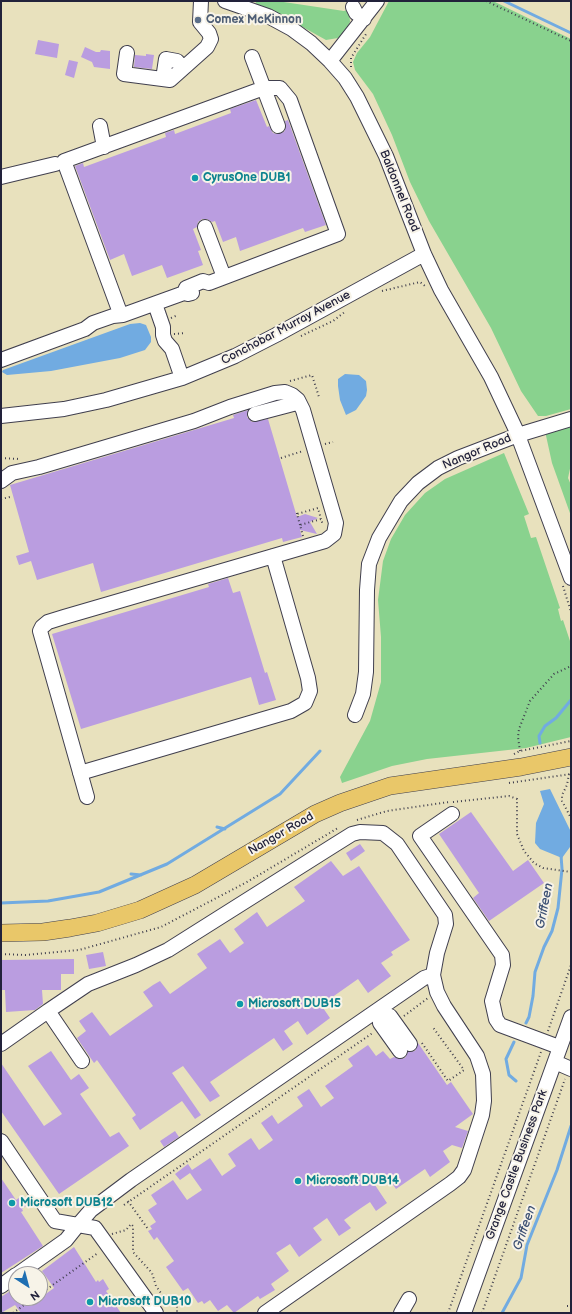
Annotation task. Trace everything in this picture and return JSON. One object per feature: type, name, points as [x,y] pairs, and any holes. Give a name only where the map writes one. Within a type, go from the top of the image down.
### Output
[{"type":"main road","name":"Nangor Road","points":[[1,933],[43,932],[70,928],[103,922],[140,910],[195,885],[315,814],[340,803],[390,786],[521,767],[571,757]]},
{"type":"street","points":[[127,53],[124,74],[170,80],[208,47],[211,39],[209,33],[200,22],[202,1]]},
{"type":"street","name":"Baldonnel Road","points":[[225,1],[268,16],[311,43],[345,78],[357,97],[386,156],[424,254],[456,319],[491,377],[518,435],[571,578]]},
{"type":"street","points":[[330,61],[377,1]]},
{"type":"street","points":[[353,7],[356,13],[364,19]]},
{"type":"street","points":[[252,57],[278,126]]},
{"type":"street","points":[[1,360],[85,329],[96,329],[116,322],[121,312],[64,161],[264,88],[280,88],[290,100],[338,234],[209,283],[205,288],[188,294],[184,293],[155,304],[121,312]]},
{"type":"street","points":[[100,126],[104,147]]},
{"type":"street","points":[[1,177],[55,164]]},
{"type":"street","points":[[205,227],[224,277]]},
{"type":"street","name":"Conchobar Murray Avenue","points":[[1,416],[64,408],[106,400],[182,378],[235,356],[276,335],[424,254]]},
{"type":"street","points":[[155,304],[169,331],[172,341],[172,349],[182,378]]},
{"type":"street","points":[[1,481],[12,472],[39,467],[194,421],[230,407],[275,393],[285,392],[292,394],[298,400],[337,526],[334,534],[325,541],[64,617],[48,622],[42,627],[40,631],[87,797]]},
{"type":"street","points":[[255,414],[293,404],[298,400]]},
{"type":"street","name":"Nangor Road","points":[[355,715],[363,694],[366,672],[367,590],[369,564],[389,518],[401,501],[418,483],[438,468],[518,435],[571,419]]},
{"type":"street","points":[[80,773],[291,711],[305,702],[310,691],[308,678],[273,556]]},
{"type":"street","points":[[452,814],[420,836],[502,955],[503,965],[492,1001],[496,1019],[500,1025],[559,1047]]},
{"type":"street","points":[[1,1044],[88,984],[136,965],[168,950],[352,834],[368,831],[383,834],[397,844],[443,911],[446,924],[437,953],[433,976],[437,992],[444,1006],[477,1056],[483,1074],[484,1101],[482,1115],[464,1170],[459,1177],[265,1313]]},
{"type":"street","points":[[30,1266],[66,1240],[92,1210],[131,1180],[388,1017],[424,978],[433,976]]},
{"type":"street","points":[[48,1012],[82,1061]]},
{"type":"street","points":[[388,1017],[410,1046]]},
{"type":"street","name":"Grange Castle Business Park","points":[[464,1313],[571,1017]]},
{"type":"street","points":[[555,1062],[570,1069]]},
{"type":"street","points":[[1,1141],[55,1221],[95,1228],[156,1313]]},
{"type":"street","points":[[401,1313],[409,1299]]},
{"type":"path","points":[[486,1],[571,41]]},
{"type":"path","points":[[351,69],[351,58],[366,37],[370,24],[364,19]]},
{"type":"path","points":[[377,292],[420,282],[429,288]]},
{"type":"path","points":[[169,331],[184,333]]},
{"type":"path","points":[[286,382],[312,374],[319,398]]},
{"type":"path","points":[[1,458],[23,459]]},
{"type":"path","points":[[1,499],[10,497]]},
{"type":"path","points":[[297,514],[318,508],[325,531]]},
{"type":"path","points":[[297,510],[304,539]]},
{"type":"path","points":[[300,525],[321,519]]},
{"type":"path","points":[[571,666],[554,674],[530,701],[519,729],[518,737],[520,751],[571,741]]},
{"type":"path","points":[[504,784],[570,774],[562,795],[562,801],[571,818]]},
{"type":"path","points":[[555,870],[569,872]]},
{"type":"path","points":[[124,1205],[388,1017],[437,992]]},
{"type":"path","points":[[388,1017],[408,1023]]},
{"type":"path","points":[[410,1046],[448,1081],[464,1070],[432,1026]]},
{"type":"path","points":[[482,1313],[570,1069]]},
{"type":"path","points":[[448,1313],[519,1116]]},
{"type":"path","points":[[128,1201],[148,1229]]},
{"type":"path","points":[[104,1240],[113,1234],[126,1230],[131,1224],[133,1226],[132,1252],[152,1273],[156,1286],[163,1296],[177,1304],[177,1313]]},
{"type":"path","points":[[48,1288],[98,1254]]},
{"type":"path","points":[[13,1313],[23,1306]]},
{"type":"green space","points":[[255,1],[277,1],[344,11],[349,9],[350,22],[345,32],[338,38],[326,40],[281,15],[257,5]]},
{"type":"green space","points":[[389,1],[493,1],[571,39],[571,409],[546,416],[538,416],[521,391],[491,328],[429,221],[410,182],[392,135],[373,94],[355,70],[353,62],[357,53],[370,37]]},
{"type":"green space","points":[[571,423],[571,464],[568,478],[571,485],[571,516],[552,463],[545,431]]},
{"type":"green space","points":[[504,453],[529,514],[524,516],[531,538],[536,537],[560,608],[558,609],[561,621],[563,620],[571,644],[571,737],[526,748],[427,759],[392,766],[342,783],[340,777],[370,721],[381,682],[381,637],[378,600],[383,561],[391,539],[405,515],[425,493],[445,479]]},
{"type":"water","points":[[140,323],[146,325],[151,337],[151,342],[145,350],[120,358],[51,371],[7,375],[2,372],[3,370],[130,324]]},
{"type":"water","points":[[345,374],[359,375],[366,381],[367,390],[366,396],[356,410],[346,415],[340,400],[338,386],[338,379]]},
{"type":"water","points":[[550,789],[571,832],[570,847],[562,858],[540,849],[535,843],[536,823],[544,804],[540,791]]},
{"type":"building","points":[[38,40],[59,44],[57,58],[35,54]]},
{"type":"building","points":[[85,47],[96,52],[100,52],[101,50],[110,51],[110,69],[94,67],[92,62],[81,57]]},
{"type":"building","points":[[146,54],[154,55],[152,69],[134,67],[135,55],[146,56]]},
{"type":"building","points":[[69,60],[78,62],[74,78],[65,75]]},
{"type":"building","name":"CyrusOne DUB1","points":[[256,100],[267,127],[269,126],[273,133],[277,134],[284,132],[286,127],[285,121],[288,120],[326,225],[305,232],[303,228],[240,251],[236,237],[223,242],[215,221],[212,222],[207,219],[202,219],[198,222],[197,227],[193,229],[201,250],[198,251],[203,265],[167,278],[162,265],[132,276],[124,254],[110,260],[75,166],[83,163],[84,167],[166,137],[165,133],[174,130],[175,134],[231,113],[230,109]]},
{"type":"building","points":[[248,410],[247,417],[252,422],[268,419],[297,517],[305,514],[318,518],[310,522],[317,534],[300,530],[302,537],[283,542],[282,538],[101,592],[93,563],[37,580],[31,561],[19,565],[16,556],[29,552],[10,485],[234,418],[233,415]]},
{"type":"building","points":[[228,578],[233,593],[240,591],[265,673],[267,672],[276,700],[259,705],[251,677],[81,729],[52,634],[209,587],[208,584]]},
{"type":"building","points":[[471,812],[513,871],[528,860],[544,883],[489,921],[473,898],[479,893],[439,834]]},
{"type":"building","points":[[360,844],[365,851],[351,861],[346,853]]},
{"type":"building","name":"Microsoft DUB15","points":[[331,861],[343,876],[359,866],[410,940],[391,952],[393,955],[381,963],[391,976],[368,993],[358,979],[321,1005],[330,1018],[307,1035],[298,1021],[284,1031],[293,1044],[283,1051],[274,1038],[210,1082],[220,1096],[210,1102],[183,1066],[172,1073],[201,1115],[195,1119],[182,1101],[140,1130],[132,1118],[136,1115],[97,1060],[94,1063],[77,1038],[86,1031],[79,1021],[92,1012],[110,1036],[153,1006],[143,992],[160,981],[170,994],[207,968],[197,954],[220,939],[230,953],[244,943],[234,929],[257,912],[267,927],[305,901],[294,887]]},
{"type":"building","points":[[103,952],[106,966],[89,969],[86,955]]},
{"type":"building","points":[[74,959],[74,974],[61,974],[61,990],[42,990],[43,1004],[35,1010],[6,1012],[5,990],[1,990],[1,960]]},
{"type":"building","name":"Microsoft DUB14","points":[[418,1043],[447,1085],[451,1082],[473,1114],[455,1127],[468,1131],[462,1148],[452,1145],[443,1151],[450,1162],[430,1177],[425,1169],[396,1189],[387,1176],[375,1185],[387,1203],[376,1211],[370,1202],[361,1208],[344,1220],[351,1228],[339,1236],[327,1218],[313,1228],[322,1240],[299,1257],[290,1244],[276,1253],[289,1271],[271,1284],[275,1290],[260,1299],[258,1296],[234,1313],[227,1305],[218,1311],[210,1300],[204,1304],[202,1301],[198,1303],[188,1288],[183,1291],[166,1267],[174,1261],[157,1237],[154,1240],[148,1231],[152,1229],[150,1226],[156,1222],[148,1210],[157,1204],[151,1195],[173,1180],[187,1200],[202,1190],[190,1173],[180,1180],[175,1174],[188,1164],[192,1170],[210,1158],[222,1176],[236,1166],[228,1154],[251,1138],[259,1150],[273,1140],[261,1123],[272,1115],[278,1124],[303,1106],[297,1097],[309,1089],[321,1107],[334,1098],[325,1086],[353,1066],[348,1059],[368,1045],[376,1056],[383,1051],[390,1059],[394,1057],[400,1059],[405,1058],[408,1052],[415,1051]]},
{"type":"building","points":[[51,1051],[71,1080],[79,1074],[89,1088],[80,1094],[110,1137],[119,1132],[129,1146],[59,1194],[1,1111],[1,1063],[44,1126],[62,1114],[28,1066]]},
{"type":"building","points":[[175,1131],[179,1137],[164,1147],[160,1141]]},
{"type":"building","points":[[1,1178],[16,1200],[20,1197],[26,1206],[21,1212],[43,1246],[12,1266],[8,1266],[8,1268],[1,1273]]},
{"type":"building","points":[[74,1247],[96,1282],[103,1279],[109,1289],[106,1291],[121,1313],[21,1313],[16,1306],[48,1306],[48,1292],[54,1288],[48,1280],[48,1266]]},
{"type":"building","points":[[8,1292],[8,1306],[13,1306],[1,1313],[1,1297]]},
{"type":"waterway","points":[[504,1],[571,33]]},
{"type":"waterway","name":"Griffeen","points":[[540,743],[539,736],[545,726],[556,718],[571,700]]},
{"type":"waterway","points":[[1,903],[48,901],[99,892],[167,864],[280,794],[320,751]]},
{"type":"waterway","points":[[217,827],[225,829]]},
{"type":"waterway","name":"Griffeen","points":[[526,1023],[529,1017],[533,996],[535,972],[544,947],[552,931],[558,908],[562,869],[561,855]]},
{"type":"waterway","points":[[131,874],[141,875]]},
{"type":"waterway","name":"Griffeen","points":[[514,1042],[506,1059],[509,1075],[516,1081]]},
{"type":"waterway","name":"Griffeen","points":[[502,1313],[521,1278],[527,1245],[557,1170],[571,1126]]},
{"type":"place","name":"Comex McKinnon","points":[[198,20]]},
{"type":"place","name":"CyrusOne DUB1","points":[[195,178]]},
{"type":"place","name":"Microsoft DUB15","points":[[240,1004]]},
{"type":"place","name":"Microsoft DUB14","points":[[298,1181]]},
{"type":"place","name":"Microsoft DUB12","points":[[12,1203]]},
{"type":"place","name":"Microsoft DUB10","points":[[90,1302]]}]
